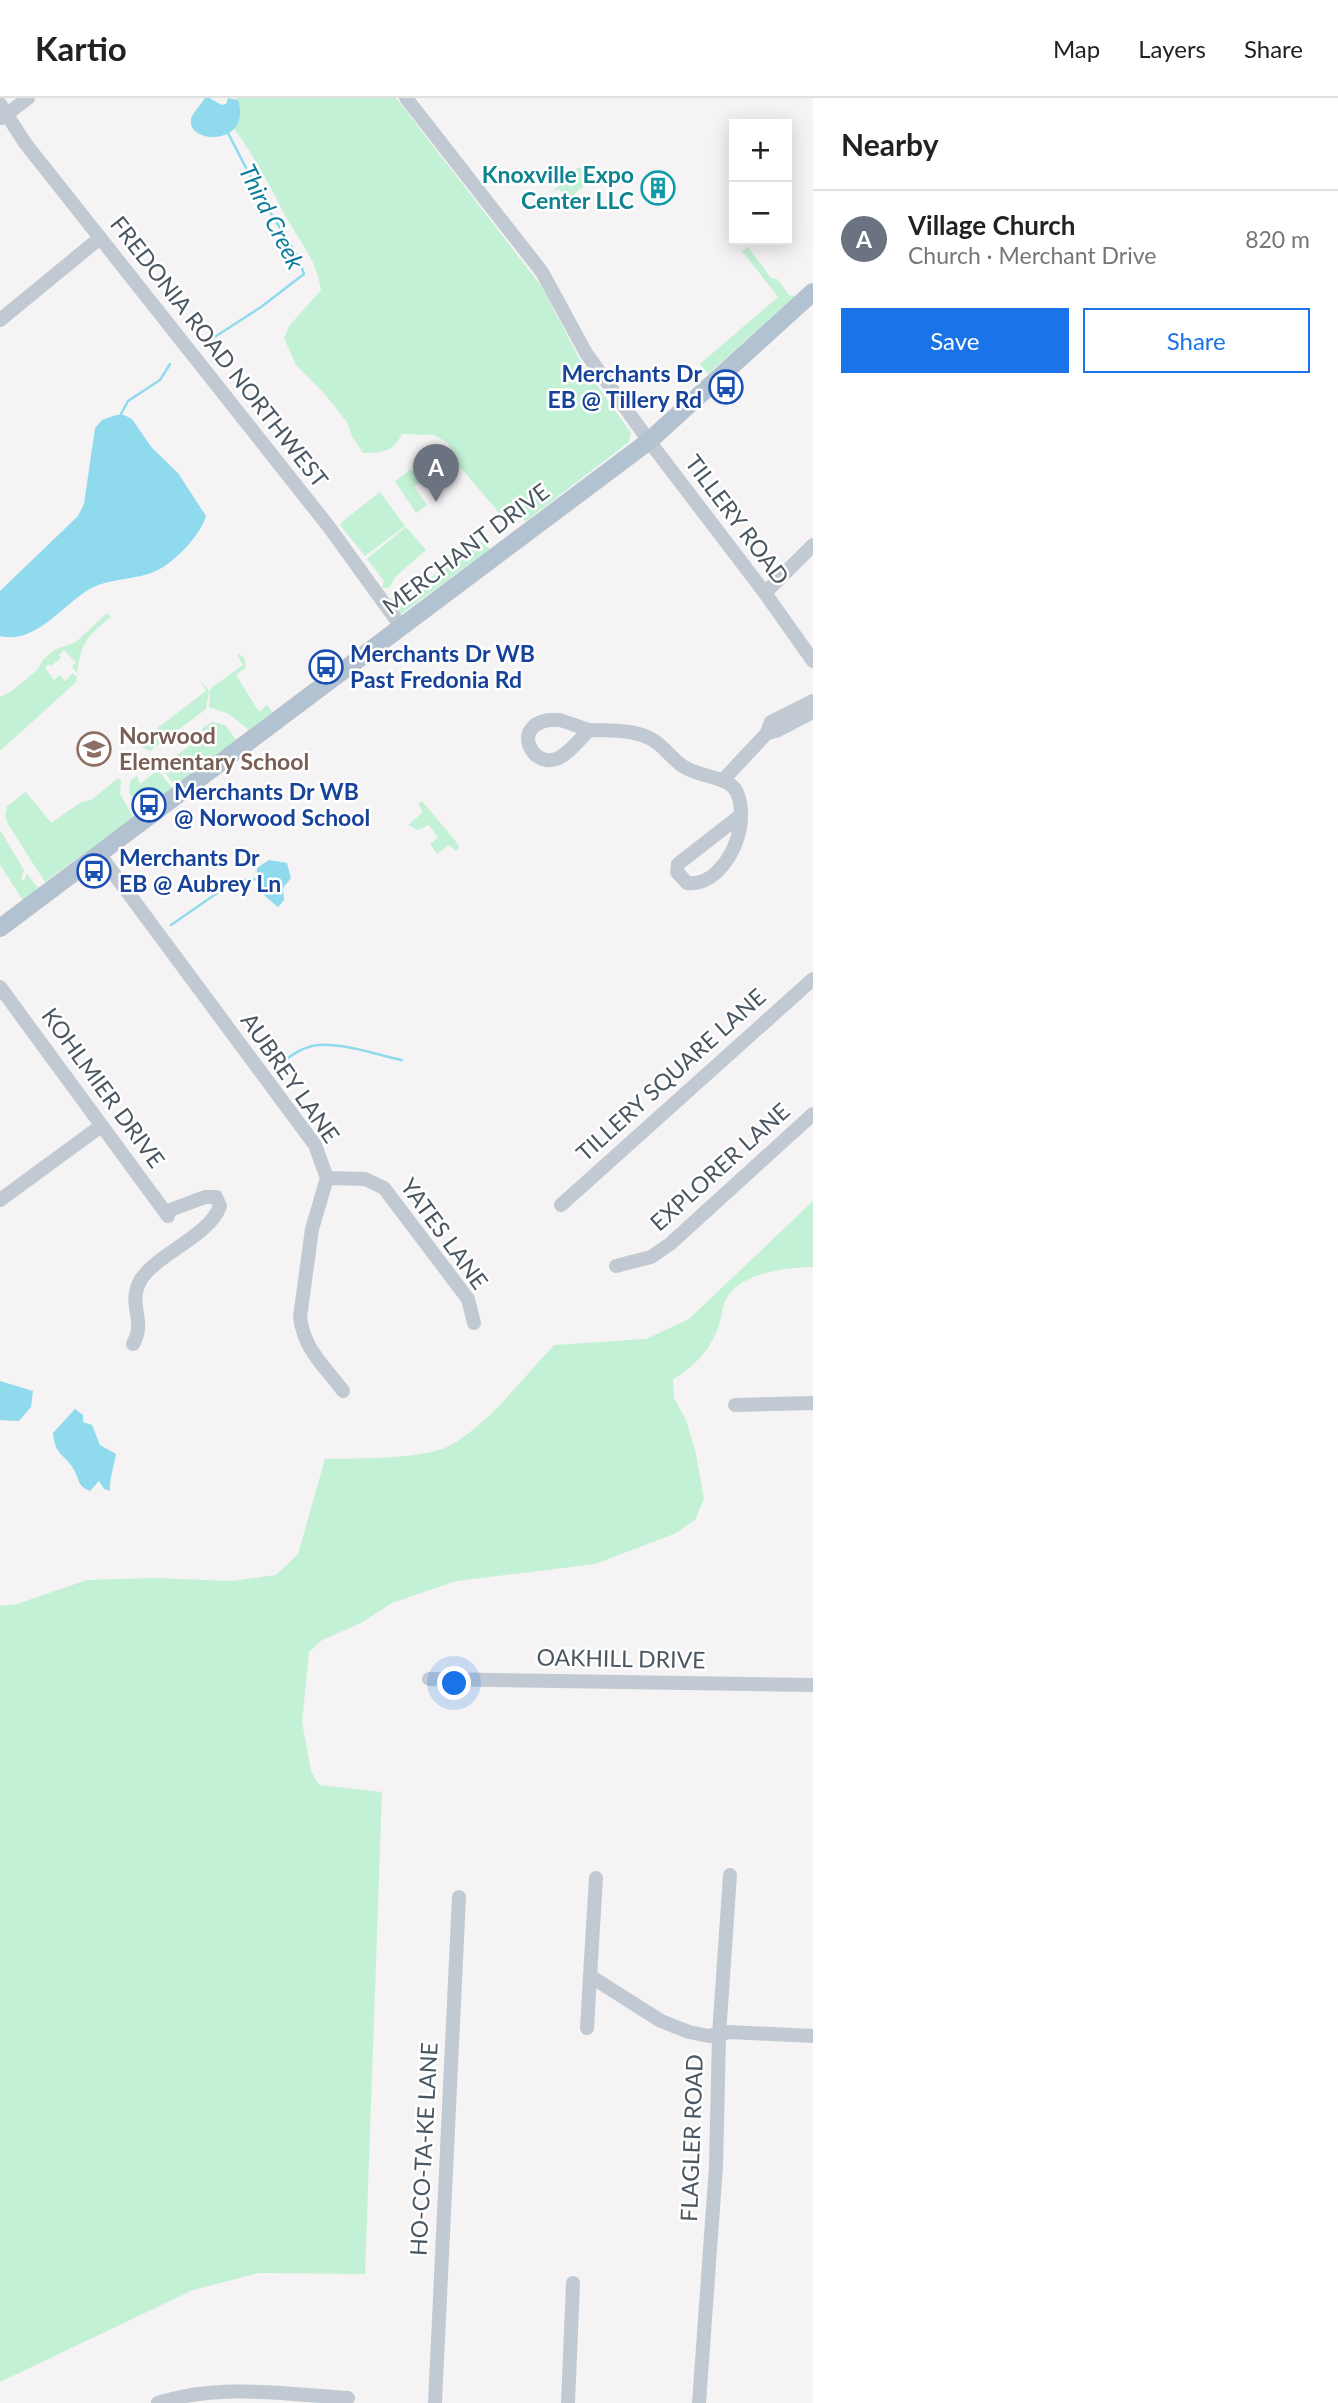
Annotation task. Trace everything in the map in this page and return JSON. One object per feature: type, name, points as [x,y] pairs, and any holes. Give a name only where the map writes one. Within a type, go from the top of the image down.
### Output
[{"type":"main road","name":"MERCHANT DRIVE","points":[[0,928],[649,441],[813,292]]},
{"type":"street","points":[[2,113],[29,98]]},
{"type":"street","name":"TILLERY ROAD","points":[[406,98],[542,272],[586,353],[813,661]]},
{"type":"street","name":"FREDONIA ROAD NORTHWEST","points":[[2,113],[328,527],[402,628]]},
{"type":"street","points":[[0,320],[100,238]]},
{"type":"street","points":[[765,593],[813,545]]},
{"type":"street","points":[[724,779],[767,733],[771,722],[813,701]]},
{"type":"street","points":[[767,733],[813,712]]},
{"type":"street","points":[[589,730],[638,734],[653,740],[679,764],[689,770],[724,779],[738,792],[741,802],[742,828],[738,842],[722,866],[699,883],[687,883],[677,872],[678,864],[741,815]]},
{"type":"street","name":"AUBREY LANE","points":[[100,855],[315,1145],[327,1178],[312,1229],[300,1317],[305,1342],[343,1391]]},
{"type":"street","name":"TILLERY SQUARE LANE","points":[[561,1205],[813,979]]},
{"type":"street","name":"KOHLMIER DRIVE","points":[[0,987],[167,1214],[205,1197],[216,1197],[220,1206],[212,1220],[141,1279],[134,1297],[139,1333],[133,1344]]},
{"type":"street","name":"EXPLORER LANE","points":[[616,1266],[651,1257],[670,1244],[813,1114]]},
{"type":"street","points":[[0,1200],[101,1126]]},
{"type":"street","name":"YATES LANE","points":[[327,1178],[365,1180],[384,1188],[468,1299],[474,1323]]},
{"type":"street","points":[[735,1405],[813,1403]]},
{"type":"street","name":"OAKHILL DRIVE","points":[[429,1679],[813,1685]]},
{"type":"street","name":"FLAGLER ROAD","points":[[699,2403],[716,2166],[719,2035],[730,1875]]},
{"type":"street","points":[[587,2028],[596,1878]]},
{"type":"street","name":"HO-CO-TA-KE LANE","points":[[435,2403],[458,1897]]},
{"type":"street","points":[[590,1976],[661,2021],[689,2032],[709,2036],[730,2032],[813,2036]]},
{"type":"street","points":[[568,2403],[573,2284]]},
{"type":"street","points":[[158,2403],[201,2394],[236,2392],[281,2398],[348,2398]]},
{"type":"green space","points":[[237,98],[396,98],[542,287],[582,364],[631,433],[629,442],[526,521],[512,507],[502,516],[460,467],[448,443],[434,435],[402,434],[395,445],[387,450],[363,453],[347,422],[323,392],[296,365],[284,338],[289,326],[321,290],[319,279],[307,252],[234,129],[239,115]]},
{"type":"green space","points":[[577,168],[588,171],[582,177],[587,183],[568,200],[559,189],[551,193]]},
{"type":"green space","points":[[748,247],[771,278],[777,279],[789,295],[796,296],[708,374],[700,364],[778,297],[742,251]]},
{"type":"green space","points":[[425,460],[430,463],[432,469],[420,478],[422,481],[414,487],[427,505],[416,513],[395,481],[411,469],[418,478],[426,472],[419,462]]},
{"type":"green space","points":[[380,492],[405,526],[365,556],[340,525]]},
{"type":"green space","points":[[406,527],[426,550],[395,577],[389,588],[382,588],[384,581],[367,559]]},
{"type":"green space","points":[[480,541],[490,549],[400,615],[390,601],[396,594],[411,593],[445,567],[445,561],[456,550]]},
{"type":"green space","points":[[107,613],[111,617],[90,635],[83,647],[77,674],[72,666],[76,662],[64,650],[59,655],[61,658],[45,668],[54,680],[60,675],[65,681],[73,673],[77,677],[76,682],[0,751],[0,697],[12,691],[37,670],[54,650],[76,642]]},
{"type":"green space","points":[[237,655],[244,658],[246,667],[236,675],[259,712],[267,705],[272,712],[249,730],[229,714],[209,707],[210,689],[243,665]]},
{"type":"green space","points":[[200,680],[209,691],[206,709],[150,751],[141,747],[143,739],[206,691]]},
{"type":"green space","points":[[212,722],[225,725],[236,740],[175,786],[161,767],[203,736],[202,728]]},
{"type":"green space","points":[[158,770],[172,788],[143,810],[129,793],[130,781],[137,776],[140,784]]},
{"type":"green space","points":[[118,778],[121,780],[120,794],[133,817],[45,882],[8,824],[5,817],[7,806],[26,792],[51,823],[80,803],[93,799]]},
{"type":"green space","points":[[422,801],[458,844],[456,851],[449,845],[437,854],[430,844],[438,838],[429,825],[418,830],[408,825],[423,812],[418,804]]},
{"type":"green space","points":[[0,830],[24,870],[21,879],[24,880],[27,874],[38,888],[23,900],[0,865]]},
{"type":"green space","points":[[813,1201],[813,1267],[764,1274],[732,1291],[725,1301],[717,1331],[708,1348],[696,1362],[673,1379],[674,1398],[686,1420],[696,1454],[704,1499],[695,1520],[674,1534],[595,1564],[456,1581],[392,1603],[361,1623],[322,1640],[309,1652],[302,1722],[311,1771],[319,1785],[382,1792],[365,2274],[259,2273],[193,2290],[0,2382],[0,1606],[17,1604],[87,1580],[154,1578],[231,1581],[276,1575],[298,1554],[325,1459],[410,1456],[453,1444],[481,1423],[507,1398],[554,1345],[646,1339],[689,1319]]},
{"type":"water","points":[[205,98],[222,105],[226,104],[228,98],[238,100],[240,116],[236,127],[227,134],[216,137],[197,132],[191,125],[192,116]]},
{"type":"water","points":[[116,415],[132,419],[152,448],[178,473],[206,516],[203,524],[184,549],[159,570],[95,586],[36,630],[12,637],[0,636],[0,591],[78,516],[84,504],[95,428],[102,420]]},
{"type":"water","points":[[269,860],[287,863],[291,878],[283,888],[284,900],[278,907],[261,891],[257,882],[257,868]]},
{"type":"water","points":[[0,1381],[33,1391],[31,1407],[19,1421],[0,1420]]},
{"type":"water","points":[[75,1409],[83,1415],[83,1422],[92,1425],[100,1445],[116,1454],[110,1491],[104,1489],[99,1481],[90,1491],[83,1487],[71,1465],[56,1447],[53,1433]]},
{"type":"waterway","name":"Third Creek","points":[[210,340],[261,307],[304,274],[298,257],[262,199],[228,133]]},
{"type":"waterway","name":"Third Creek","points":[[120,416],[128,401],[160,380],[170,364]]},
{"type":"waterway","points":[[171,925],[236,880],[259,879]]},
{"type":"waterway","points":[[275,1067],[300,1050],[319,1045],[342,1046],[402,1060]]},
{"type":"place","name":"Knoxville Expo Center LLC","points":[[658,188]]},
{"type":"place","name":"Merchants Dr EB @ Tillery Rd","points":[[726,387]]},
{"type":"place","name":"Village Church","points":[[436,502]]},
{"type":"place","name":"Merchants Dr WB Past Fredonia Rd","points":[[326,667]]},
{"type":"place","name":"Norwood Elementary School","points":[[94,749]]},
{"type":"place","name":"Merchants Dr WB @ Norwood School","points":[[149,805]]},
{"type":"place","name":"Merchants Dr EB @ Aubrey Ln","points":[[94,871]]}]
